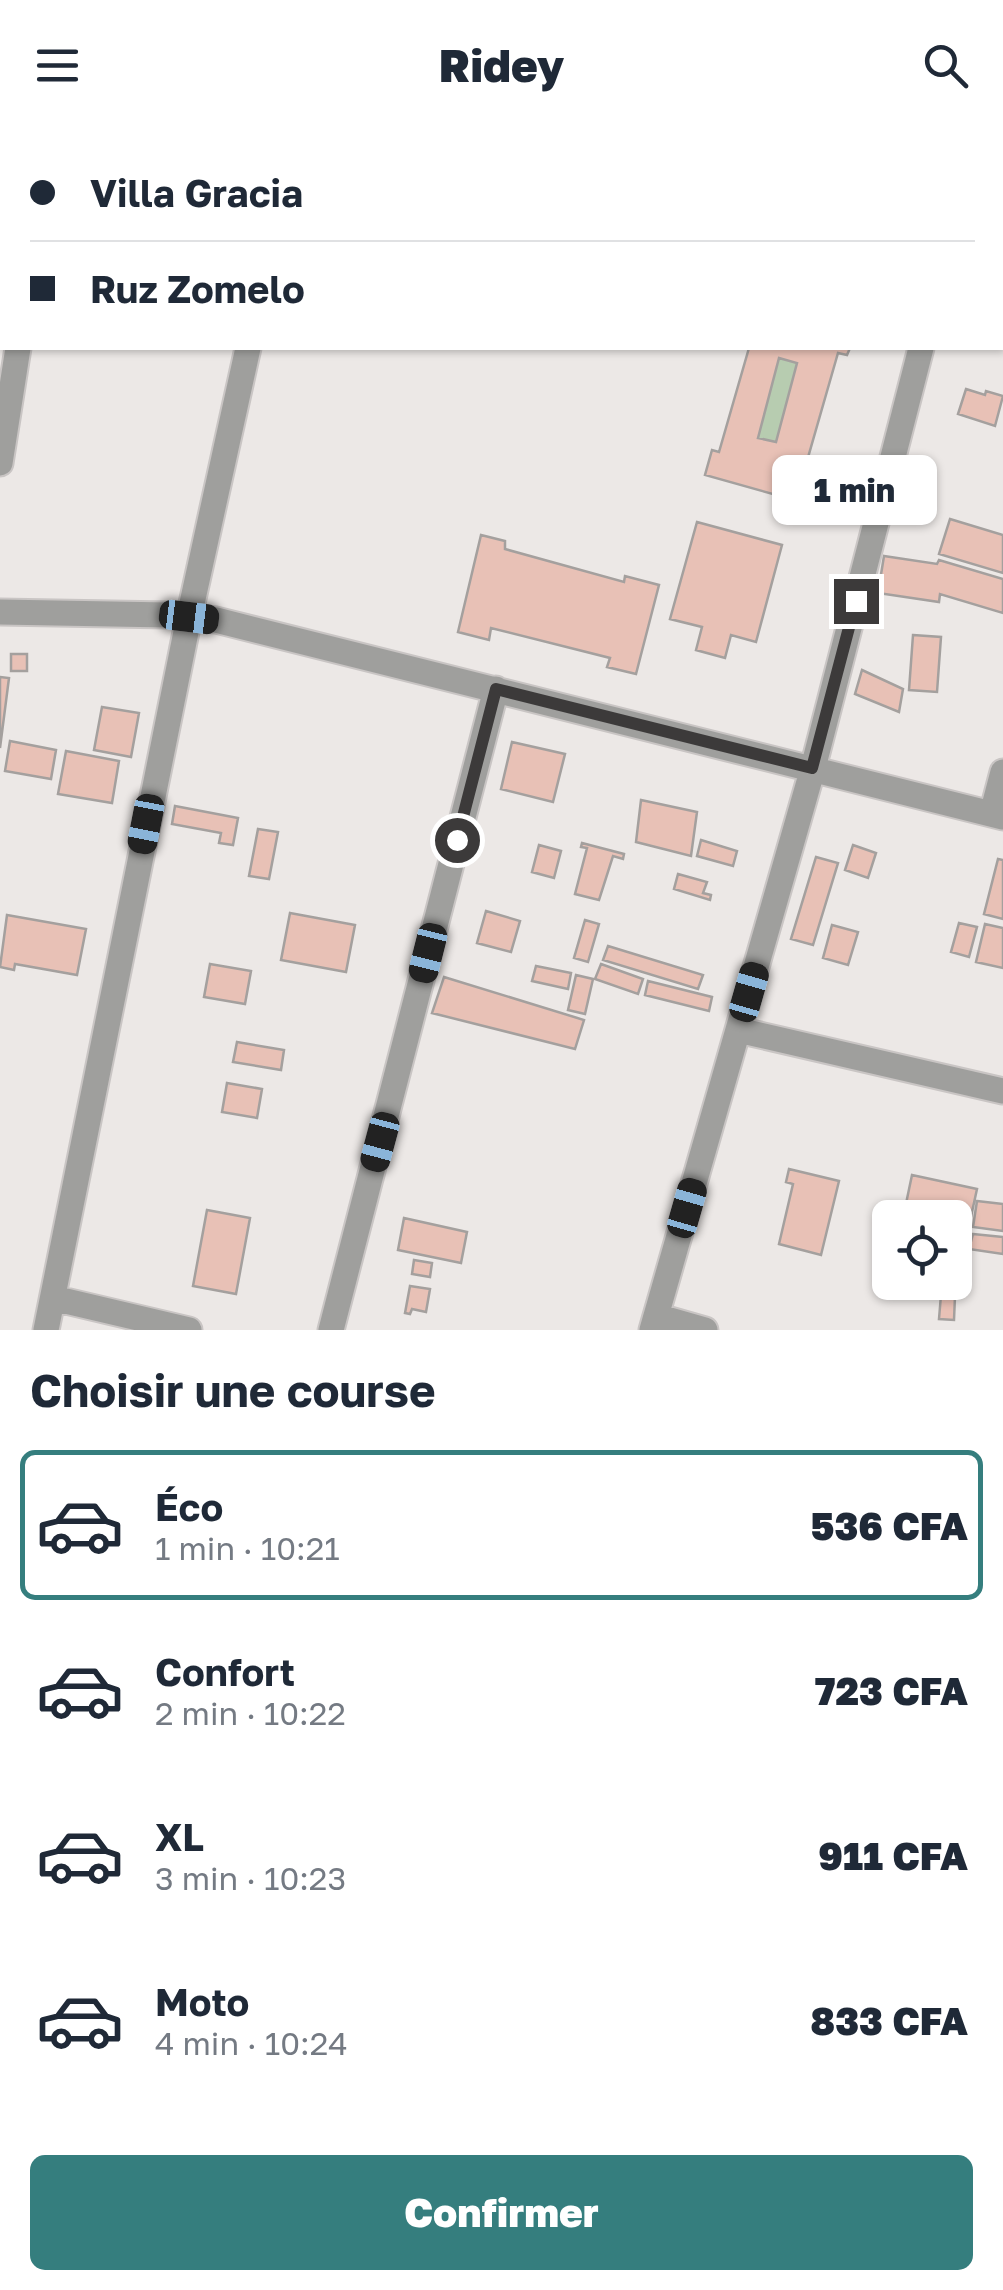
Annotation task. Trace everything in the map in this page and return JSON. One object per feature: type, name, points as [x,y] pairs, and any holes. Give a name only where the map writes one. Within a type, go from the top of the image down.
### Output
[{"type":"street","points":[[0,463],[18,350]]},
{"type":"street","points":[[46,1330],[189,617],[248,350]]},
{"type":"street","points":[[705,1330],[654,1323],[812,768],[920,350]]},
{"type":"street","points":[[0,612],[216,620],[997,815],[1003,772]]},
{"type":"street","points":[[331,1330],[496,689]]},
{"type":"street","points":[[738,1030],[1003,1091]]},
{"type":"street","points":[[53,1298],[189,1330]]},
{"type":"green space","points":[[779,358],[797,363],[776,442],[758,438]]},
{"type":"building","points":[[748,350],[849,350],[847,355],[838,353],[803,475],[813,478],[805,503],[705,475],[712,450],[719,452]],"holes":[[[779,358],[797,363],[776,442],[758,438]]]},
{"type":"building","points":[[966,389],[1003,396],[995,426],[958,414]]},
{"type":"building","points":[[950,519],[1003,535],[1003,573],[939,554]]},
{"type":"building","points":[[697,522],[782,545],[756,642],[731,635],[725,658],[696,650],[702,627],[670,619]]},
{"type":"building","points":[[481,535],[505,541],[505,549],[624,582],[625,576],[659,585],[636,674],[607,667],[610,658],[491,628],[489,640],[458,632]]},
{"type":"building","points":[[884,556],[937,564],[939,560],[1003,579],[1003,613],[940,594],[939,602],[878,593]]},
{"type":"building","points":[[913,635],[941,637],[937,692],[909,690]]},
{"type":"building","points":[[11,654],[27,654],[27,671],[11,671]]},
{"type":"building","points":[[862,670],[903,689],[899,712],[855,694]]},
{"type":"building","points":[[0,677],[9,678],[0,748]]},
{"type":"building","points":[[102,707],[139,713],[131,757],[94,750]]},
{"type":"building","points":[[10,741],[56,750],[51,779],[5,771]]},
{"type":"building","points":[[512,742],[565,754],[553,802],[501,789]]},
{"type":"building","points":[[66,751],[119,761],[112,803],[58,794]]},
{"type":"building","points":[[641,800],[697,812],[691,856],[636,842]]},
{"type":"building","points":[[175,806],[238,818],[233,845],[219,843],[221,833],[172,824]]},
{"type":"building","points":[[258,829],[278,832],[269,879],[249,876]]},
{"type":"building","points":[[701,840],[737,851],[733,866],[697,856]]},
{"type":"building","points":[[582,843],[624,854],[623,859],[613,856],[599,900],[575,894],[587,848],[581,847]]},
{"type":"building","points":[[539,845],[561,851],[554,878],[532,872]]},
{"type":"building","points":[[853,845],[876,853],[868,878],[845,870]]},
{"type":"building","points":[[816,857],[838,863],[813,945],[791,939]]},
{"type":"building","points":[[998,859],[1003,860],[1003,919],[984,914]]},
{"type":"building","points":[[678,874],[707,882],[703,893],[711,895],[710,900],[674,889]]},
{"type":"building","points":[[486,911],[520,921],[511,952],[477,943]]},
{"type":"building","points":[[290,913],[355,925],[346,972],[281,960]]},
{"type":"building","points":[[7,915],[86,929],[77,975],[15,964],[14,970],[0,967]]},
{"type":"building","points":[[585,920],[599,924],[588,962],[574,958]]},
{"type":"building","points":[[959,923],[977,927],[969,957],[951,952]]},
{"type":"building","points":[[985,924],[1003,928],[1003,968],[976,962]]},
{"type":"building","points":[[832,925],[858,932],[848,965],[823,958]]},
{"type":"building","points":[[608,946],[703,975],[698,989],[603,960]]},
{"type":"building","points":[[210,964],[251,971],[245,1004],[204,997]]},
{"type":"building","points":[[601,964],[643,979],[638,994],[595,979]]},
{"type":"building","points":[[536,966],[571,973],[568,989],[532,981]]},
{"type":"building","points":[[576,975],[593,979],[585,1014],[568,1010]]},
{"type":"building","points":[[444,977],[584,1020],[575,1049],[432,1013]]},
{"type":"building","points":[[648,981],[712,997],[709,1011],[645,995]]},
{"type":"building","points":[[237,1042],[284,1050],[281,1070],[233,1062]]},
{"type":"building","points":[[227,1083],[262,1089],[257,1118],[222,1112]]},
{"type":"building","points":[[789,1169],[839,1181],[821,1255],[779,1244],[793,1184],[786,1182]]},
{"type":"building","points":[[912,1175],[977,1189],[972,1212],[972,1200],[907,1200]]},
{"type":"building","points":[[977,1201],[1003,1204],[1003,1231],[973,1227]]},
{"type":"building","points":[[207,1210],[250,1218],[236,1294],[193,1286]]},
{"type":"building","points":[[404,1218],[467,1232],[461,1263],[398,1250]]},
{"type":"building","points":[[973,1234],[1003,1237],[1003,1254],[972,1249]]},
{"type":"building","points":[[414,1260],[432,1263],[430,1277],[412,1274]]},
{"type":"building","points":[[410,1286],[430,1289],[426,1312],[412,1309],[410,1314],[405,1313]]},
{"type":"building","points":[[941,1300],[955,1300],[954,1320],[939,1319]]},
{"type":"route","points":[[457,840],[496,689],[812,768],[856,601]]}]
